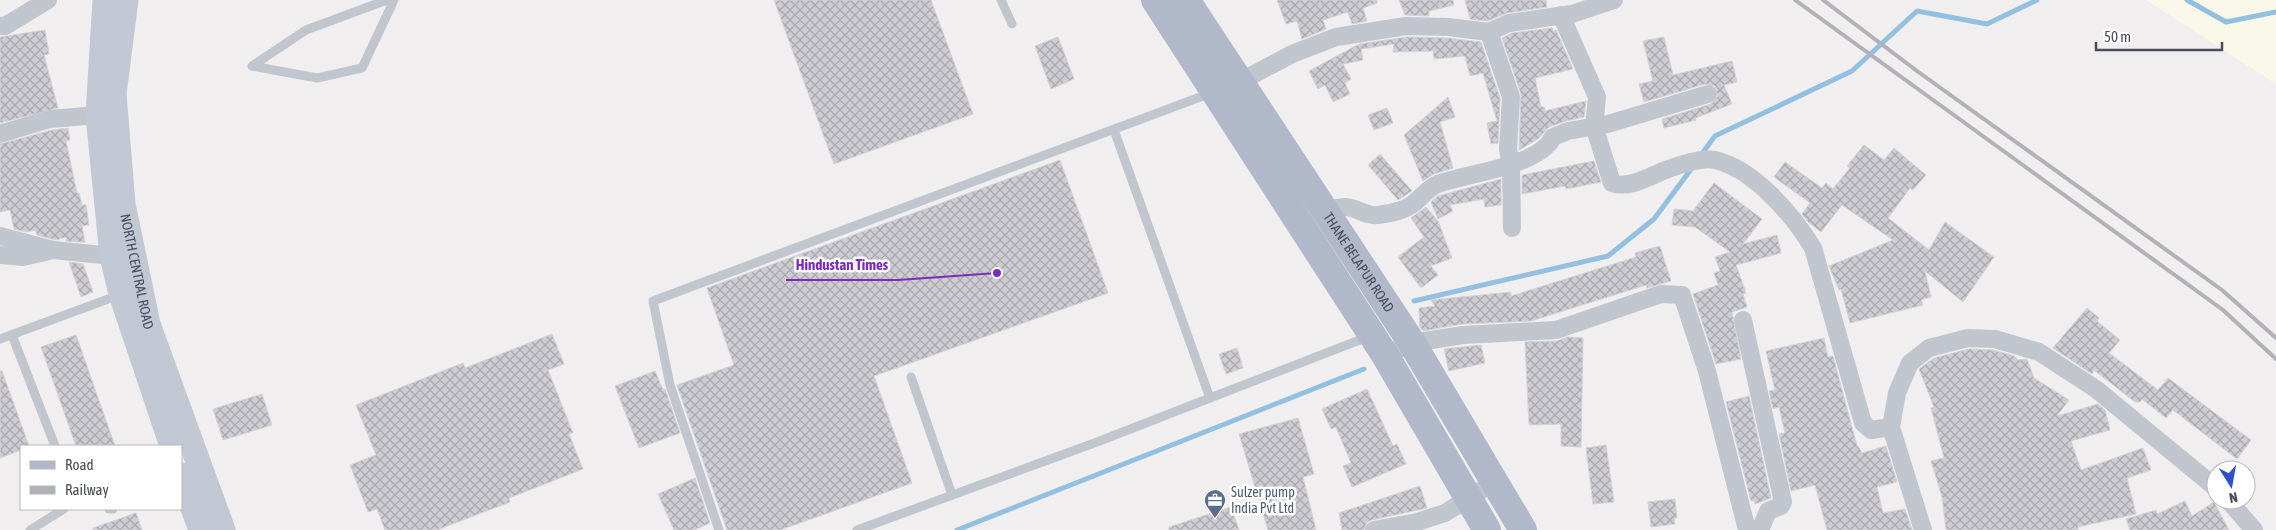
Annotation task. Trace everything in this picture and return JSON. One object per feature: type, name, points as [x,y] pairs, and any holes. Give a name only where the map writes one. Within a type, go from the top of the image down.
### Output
[{"type":"main road","name":"NORTH CENTRAL ROAD","points":[[105,0],[98,114],[112,256],[121,294],[172,445]]},
{"type":"main road","name":"NORTH CENTRAL ROAD","points":[[126,0],[114,94],[123,204],[148,324],[222,530]]},
{"type":"main road","name":"THANE BELAPUR ROAD","points":[[1155,0],[1379,345],[1487,530]]},
{"type":"main road","name":"THANE BELAPUR ROAD","points":[[1186,0],[1242,82],[1412,343],[1523,530]]},
{"type":"main road","points":[[182,480],[201,530]]},
{"type":"street","points":[[0,26],[5,26],[48,0]]},
{"type":"street","points":[[1216,92],[1242,82],[1292,54],[1336,38],[1406,26],[1448,27],[1488,32],[1509,23],[1561,15],[1614,0]]},
{"type":"street","points":[[1561,15],[1597,97],[1594,126],[1612,183],[1618,186],[1687,163],[1714,160],[1749,176],[1781,204],[1799,226],[1813,248],[1863,423],[1871,430],[1891,427]]},
{"type":"street","points":[[1488,32],[1511,97],[1508,149],[1511,164],[1512,228]]},
{"type":"street","points":[[1326,212],[1344,206],[1375,216],[1402,210],[1413,204],[1435,185],[1456,178],[1484,174],[1511,164],[1549,146],[1553,137],[1568,131],[1594,126],[1708,94]]},
{"type":"street","points":[[0,134],[50,120],[98,114]]},
{"type":"street","points":[[0,236],[53,250],[112,256]]},
{"type":"street","points":[[0,255],[23,257],[53,250]]},
{"type":"street","points":[[1379,345],[1412,343],[1463,335],[1556,330],[1661,294],[1682,295],[1707,371],[1747,530]]},
{"type":"street","points":[[1743,320],[1783,502],[1781,506],[1768,511],[1760,530]]},
{"type":"street","points":[[1923,530],[1891,427],[1897,392],[1910,363],[1929,348],[1968,338],[1995,339],[2040,352],[2096,389],[2206,480]]},
{"type":"street","points":[[1378,530],[1417,522],[1445,513],[1494,482]]},
{"type":"street","points":[[2237,510],[2254,530]]},
{"type":"lane","points":[[387,0],[306,30],[252,66],[317,78],[362,68],[394,0]]},
{"type":"lane","points":[[1000,0],[1012,24]]},
{"type":"lane","points":[[719,530],[670,385],[653,301],[1216,92]]},
{"type":"lane","points":[[1114,130],[1210,398]]},
{"type":"lane","points":[[0,339],[121,294]]},
{"type":"lane","points":[[12,335],[55,445]]},
{"type":"lane","points":[[857,530],[1210,398],[1379,345]]},
{"type":"lane","points":[[910,377],[952,495]]},
{"type":"lane","points":[[30,530],[62,510]]},
{"type":"shaded area","points":[[2146,0],[2276,0],[2276,84]]},
{"type":"building","points":[[774,0],[931,0],[973,114],[834,164]]},
{"type":"building","points":[[1277,0],[1377,0],[1377,3],[1363,8],[1367,21],[1352,24],[1348,12],[1323,20],[1326,29],[1302,39],[1297,21],[1286,24]]},
{"type":"building","points":[[1399,0],[1453,0],[1454,5],[1429,11],[1429,16],[1405,15]]},
{"type":"building","points":[[1465,0],[1546,0],[1547,7],[1507,13],[1487,21],[1470,19]]},
{"type":"building","points":[[1552,28],[1553,31],[1556,30],[1573,69],[1535,78],[1541,107],[1544,107],[1545,111],[1586,101],[1584,117],[1549,127],[1538,139],[1519,150],[1521,94],[1502,38],[1512,33]]},
{"type":"building","points":[[45,30],[49,54],[44,55],[58,108],[0,123],[0,37]]},
{"type":"building","points":[[1058,37],[1074,79],[1051,89],[1035,46]]},
{"type":"building","points":[[1407,37],[1447,38],[1481,42],[1500,98],[1498,143],[1491,144],[1487,123],[1497,121],[1483,73],[1470,76],[1465,56],[1434,59],[1433,51],[1393,52],[1394,44],[1361,49],[1363,60],[1343,64],[1351,79],[1345,83],[1350,94],[1333,102],[1325,85],[1318,89],[1309,71],[1359,44]]},
{"type":"building","points":[[1664,37],[1673,75],[1732,61],[1737,82],[1724,85],[1732,104],[1695,118],[1696,120],[1664,128],[1662,119],[1711,104],[1718,96],[1715,86],[1705,84],[1644,102],[1639,84],[1653,81],[1643,41]]},
{"type":"building","points":[[1448,97],[1455,117],[1440,122],[1453,168],[1434,174],[1423,181],[1404,135]]},
{"type":"building","points":[[1387,108],[1393,123],[1374,130],[1368,115]]},
{"type":"building","points":[[68,128],[70,140],[66,141],[77,193],[79,193],[82,205],[86,205],[89,225],[82,226],[85,242],[66,241],[66,237],[56,240],[37,235],[35,230],[26,232],[14,229],[10,210],[0,212],[0,144],[52,130]]},
{"type":"building","points":[[1864,145],[1884,160],[1894,148],[1926,175],[1913,190],[1910,188],[1888,218],[1929,250],[1945,222],[1994,257],[1963,302],[1925,271],[1931,297],[1921,300],[1923,305],[1850,323],[1841,289],[1839,290],[1829,266],[1893,240],[1842,205],[1821,232],[1808,222],[1802,214],[1810,203],[1774,177],[1785,162],[1822,188],[1826,183],[1833,189],[1850,168],[1847,166]]},
{"type":"building","points":[[1380,154],[1412,191],[1398,200],[1368,165]]},
{"type":"building","points":[[1060,160],[1108,293],[874,376],[912,483],[780,530],[727,530],[677,385],[734,365],[707,288]]},
{"type":"building","points":[[1594,161],[1601,182],[1566,189],[1565,186],[1522,194],[1522,175]]},
{"type":"building","points":[[1501,179],[1501,205],[1485,207],[1484,199],[1450,205],[1453,211],[1438,219],[1431,202],[1438,196]]},
{"type":"building","points":[[1714,183],[1762,219],[1743,244],[1777,235],[1781,253],[1736,265],[1746,293],[1743,294],[1747,307],[1732,312],[1741,359],[1716,364],[1693,294],[1718,285],[1714,273],[1720,271],[1715,257],[1730,252],[1695,227],[1672,225],[1674,209],[1693,211]]},
{"type":"building","points":[[1426,207],[1438,221],[1452,258],[1431,266],[1438,275],[1421,288],[1398,257],[1424,237],[1411,218]]},
{"type":"building","points":[[1660,246],[1671,281],[1647,288],[1646,285],[1531,321],[1462,324],[1423,331],[1420,327],[1419,308],[1435,306],[1431,300],[1511,292],[1511,296],[1636,257],[1635,253]]},
{"type":"building","points":[[69,262],[83,264],[93,292],[81,297]]},
{"type":"building","points":[[2087,308],[2099,318],[2097,321],[2120,340],[2109,353],[2158,390],[2168,378],[2251,440],[2237,459],[2173,410],[2166,418],[2142,399],[2140,402],[2135,402],[2094,370],[2092,374],[2053,348]]},
{"type":"building","points":[[552,334],[564,364],[548,370],[573,433],[569,434],[583,469],[509,498],[510,502],[437,530],[385,530],[377,509],[368,512],[350,465],[376,455],[356,405],[463,363],[465,368]]},
{"type":"building","points":[[76,335],[115,445],[76,445],[41,347]]},
{"type":"building","points":[[1567,337],[1583,338],[1581,447],[1561,446],[1561,424],[1529,425],[1525,342],[1557,341]]},
{"type":"building","points":[[1824,338],[1828,357],[1833,356],[1857,446],[1862,453],[1886,446],[1897,482],[1877,487],[1883,513],[1905,509],[1912,530],[1827,530],[1815,485],[1791,491],[1779,434],[1785,433],[1779,407],[1773,409],[1769,391],[1775,390],[1766,351]]},
{"type":"building","points":[[1481,345],[1485,363],[1449,371],[1444,349]]},
{"type":"building","points":[[1237,348],[1243,368],[1226,374],[1219,354]]},
{"type":"building","points":[[1969,349],[1993,350],[2014,356],[2018,360],[2027,359],[2034,378],[2069,400],[2057,416],[2098,404],[2105,410],[2110,430],[2071,441],[2081,470],[2143,448],[2151,470],[2127,478],[2136,514],[2078,527],[2078,530],[1946,530],[1942,497],[1931,461],[1944,458],[1931,408],[1934,407],[1919,369],[1934,358]]},
{"type":"building","points":[[0,371],[2,371],[29,445],[20,445],[20,450],[0,458]]},
{"type":"building","points":[[655,371],[663,390],[665,389],[680,433],[639,448],[615,386]]},
{"type":"building","points":[[1367,389],[1393,446],[1397,444],[1406,464],[1352,487],[1343,466],[1351,463],[1336,427],[1331,429],[1322,409]]},
{"type":"building","points":[[262,394],[272,425],[223,440],[213,409]]},
{"type":"building","points":[[1749,396],[1771,498],[1755,504],[1754,501],[1751,501],[1726,402]]},
{"type":"building","points":[[1298,418],[1314,474],[1303,477],[1316,530],[1268,530],[1239,434]]},
{"type":"building","points":[[1606,445],[1614,502],[1593,504],[1586,448]]},
{"type":"building","points":[[695,478],[710,523],[694,530],[674,530],[658,494]]},
{"type":"building","points":[[1420,486],[1427,508],[1372,520],[1367,522],[1364,530],[1342,530],[1339,513]]},
{"type":"building","points":[[1675,499],[1677,518],[1674,518],[1675,524],[1651,527],[1648,502]]},
{"type":"building","points":[[2185,501],[2192,516],[2206,507],[2206,510],[2218,510],[2229,530],[2130,530],[2126,519],[2156,510],[2157,514]]},
{"type":"building","name":"Sulzer pump India Pvt Ltd","points":[[1231,507],[1239,530],[1169,530],[1169,527]]},
{"type":"building","points":[[136,513],[142,530],[93,530],[93,528]]},
{"type":"waterway","points":[[1701,155],[1715,136],[1852,71],[1917,11],[1987,24],[2037,0]]},
{"type":"waterway","points":[[2187,0],[2226,22],[2276,12]]},
{"type":"waterway","points":[[1414,301],[1608,256],[1654,219],[1692,168]]},
{"type":"waterway","points":[[957,530],[1364,369]]},
{"type":"railway","points":[[1795,0],[2223,310],[2276,359]]},
{"type":"railway","points":[[1823,0],[1917,71],[2222,290],[2276,338]]},
{"type":"place","name":"Hindustan Times","points":[[997,273]]},
{"type":"place","name":"Sulzer pump India Pvt Ltd","points":[[1215,519]]}]
